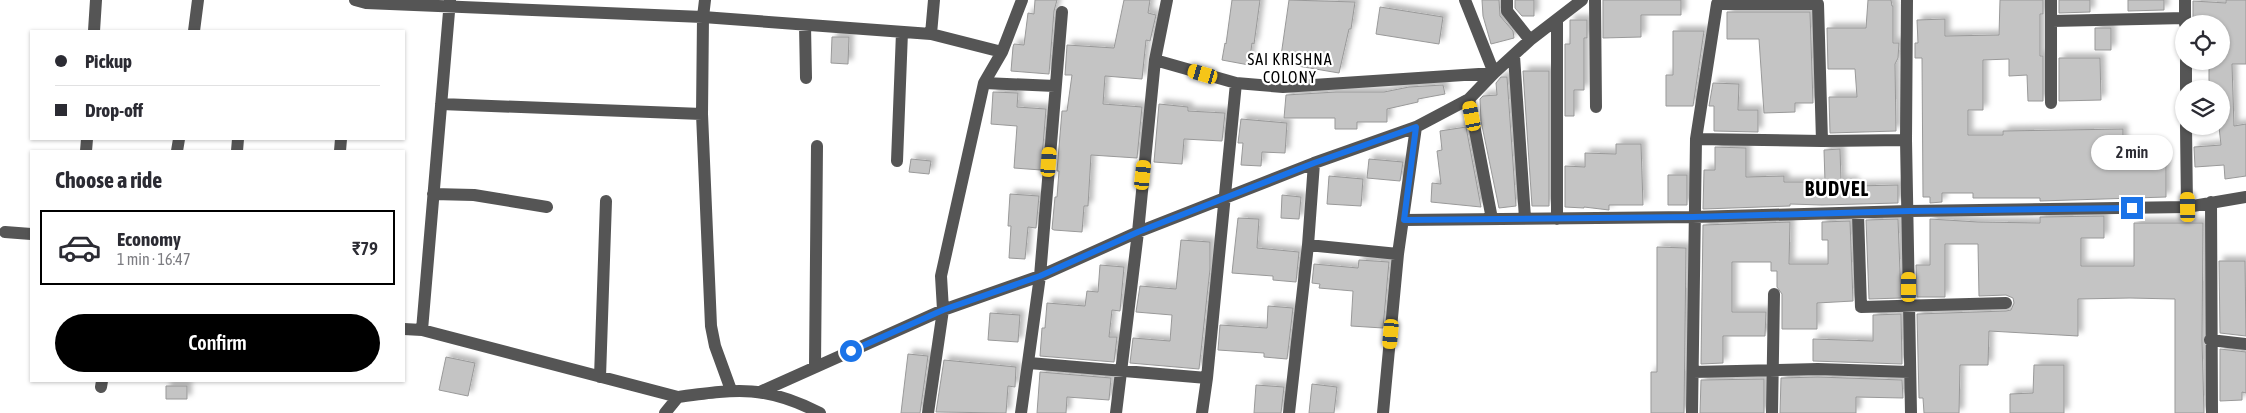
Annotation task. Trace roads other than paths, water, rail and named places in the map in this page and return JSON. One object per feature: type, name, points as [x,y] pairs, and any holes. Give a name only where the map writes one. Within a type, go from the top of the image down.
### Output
[{"type":"street","points":[[94,30],[96,0]]},
{"type":"street","points":[[194,30],[198,0]]},
{"type":"street","points":[[355,0],[366,3],[604,6],[703,17],[931,34],[1002,52]]},
{"type":"street","points":[[705,0],[703,17],[702,114],[711,326],[715,346],[731,390]]},
{"type":"street","points":[[931,34],[934,0]]},
{"type":"street","points":[[928,413],[943,310],[941,276],[946,246],[984,84],[1002,52],[1022,0]]},
{"type":"street","points":[[1116,413],[1138,232],[1155,60],[1167,0]]},
{"type":"street","points":[[1465,0],[1494,73]]},
{"type":"street","points":[[1507,0],[1507,12],[1530,40]]},
{"type":"street","points":[[762,391],[943,310],[1040,276],[1138,232],[1314,163],[1416,127],[1469,99],[1530,40],[1582,0]]},
{"type":"street","points":[[1594,0],[1596,107]]},
{"type":"street","points":[[1907,0],[1906,140],[1909,211],[1911,413]]},
{"type":"street","points":[[2051,0],[2051,103]]},
{"type":"street","points":[[2185,0],[2185,15]]},
{"type":"street","points":[[422,330],[432,194],[450,3]]},
{"type":"street","points":[[1692,413],[1694,372],[1693,217],[1696,139],[1717,4],[1818,4],[1822,141]]},
{"type":"street","points":[[1021,413],[1040,276],[1062,12]]},
{"type":"street","points":[[1557,20],[1557,219]]},
{"type":"street","points":[[2052,21],[2175,21]]},
{"type":"street","points":[[805,25],[806,78]]},
{"type":"street","points":[[897,161],[902,32]]},
{"type":"street","points":[[1514,56],[1525,218]]},
{"type":"street","points":[[1155,60],[1236,84],[1283,87],[1494,73]]},
{"type":"street","points":[[984,84],[1055,86]]},
{"type":"street","points":[[1202,413],[1226,198],[1236,84]]},
{"type":"street","points":[[1469,99],[1492,219]]},
{"type":"street","points":[[441,104],[702,114]]},
{"type":"street","points":[[1383,413],[1398,254],[1416,127]]},
{"type":"street","points":[[2186,135],[2188,207]]},
{"type":"street","points":[[1696,139],[1906,140]]},
{"type":"street","points":[[815,367],[817,146]]},
{"type":"street","points":[[1289,413],[1308,245],[1314,163]]},
{"type":"street","points":[[432,194],[474,195],[548,207]]},
{"type":"street","points":[[1404,220],[1693,217],[1858,214],[1909,211],[2188,207],[2246,197]]},
{"type":"street","points":[[600,376],[606,200]]},
{"type":"street","points":[[2211,202],[2210,340],[2212,413]]},
{"type":"street","points":[[1858,214],[1860,307],[2006,303]]},
{"type":"street","points":[[5,232],[30,234]]},
{"type":"street","points":[[1308,245],[1398,254]]},
{"type":"street","points":[[1772,413],[1774,294]]},
{"type":"street","points":[[405,329],[422,330],[678,397],[731,390],[762,391],[800,403],[820,413]]},
{"type":"street","points":[[2210,340],[2246,344]]},
{"type":"street","points":[[1029,363],[1207,378]]},
{"type":"street","points":[[1694,372],[1772,369],[1910,372]]},
{"type":"street","points":[[665,413],[678,397]]},
{"type":"district","name":"SAI KRISHNA COLONY","points":[[1290,68]]},
{"type":"district","name":"BUDVEL","points":[[1837,189]]}]
